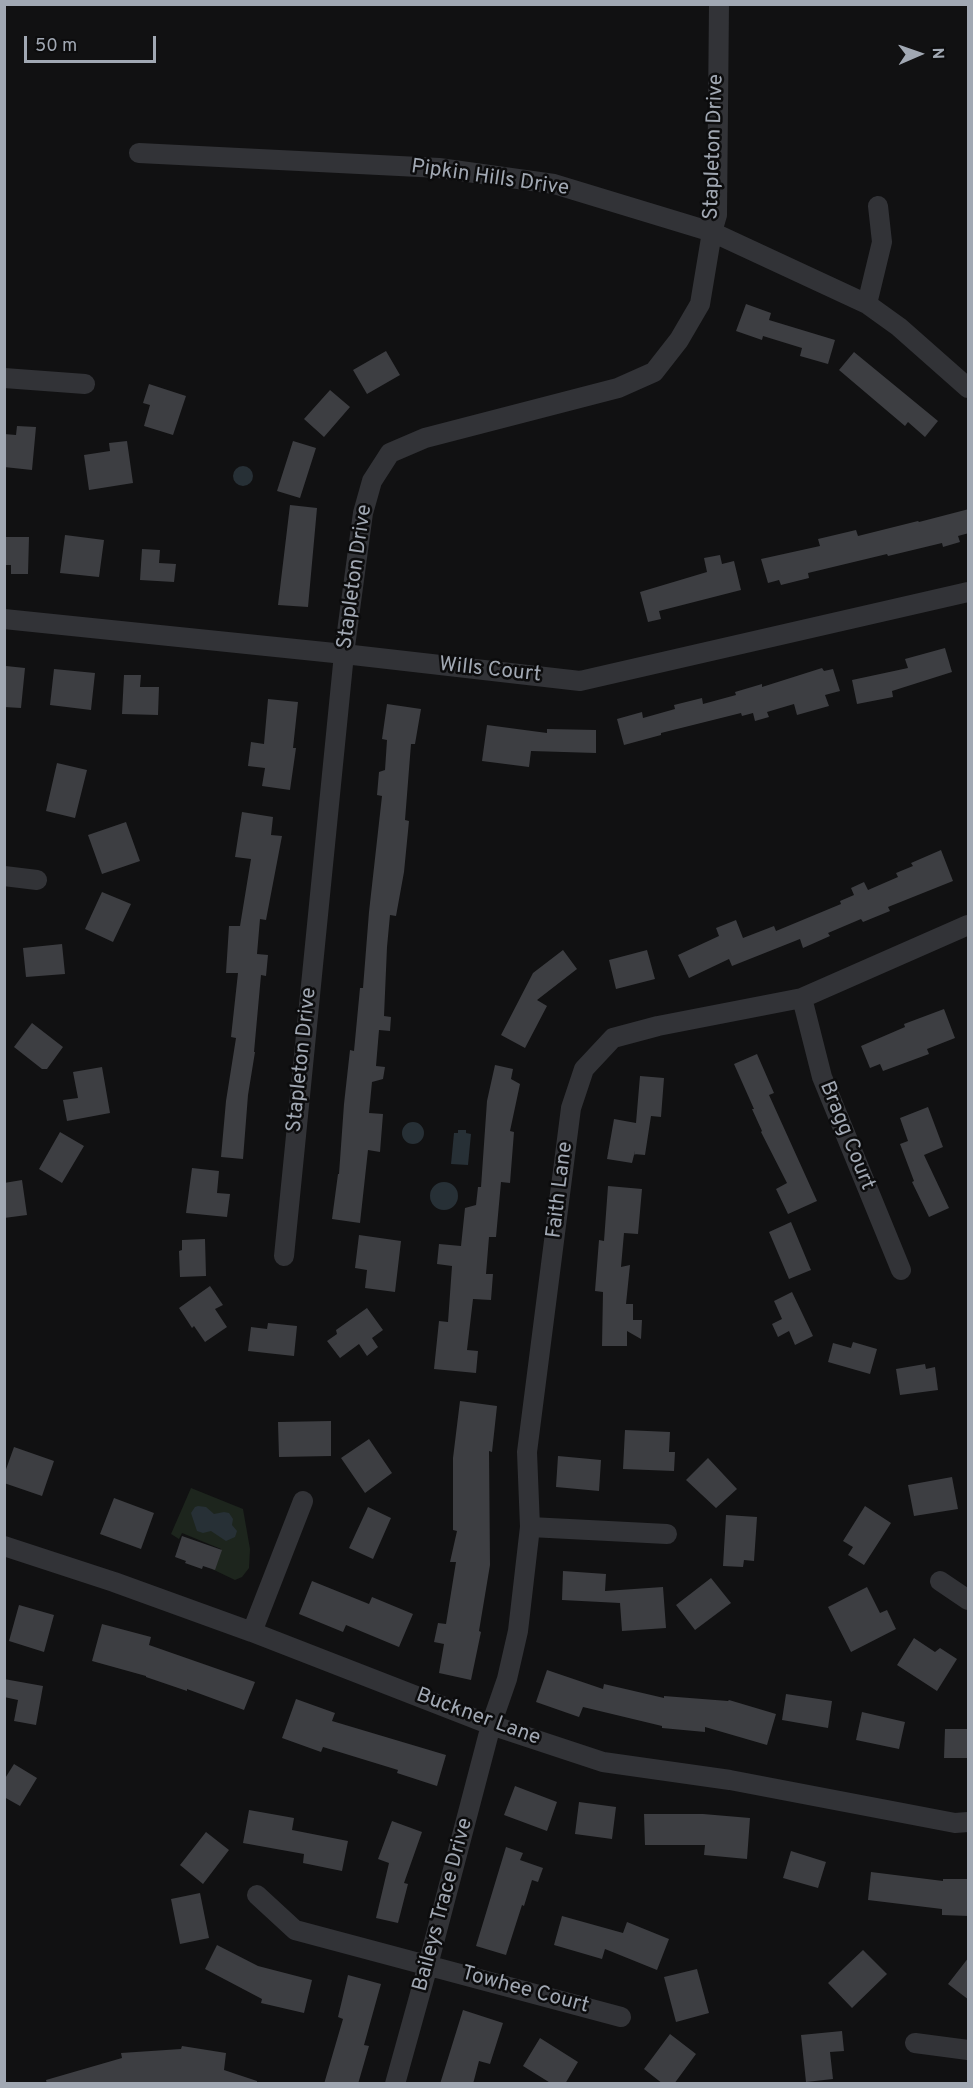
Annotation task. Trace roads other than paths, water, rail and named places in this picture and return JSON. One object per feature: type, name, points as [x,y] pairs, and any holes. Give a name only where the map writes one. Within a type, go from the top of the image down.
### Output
[{"type":"street","name":"Stapleton Drive","points":[[284,1256],[344,654],[363,513],[372,481],[390,453],[425,438],[618,388],[654,372],[679,340],[700,303],[717,215],[719,4]]},
{"type":"street","name":"Pipkin Hills Drive","points":[[139,153],[439,168],[554,184],[712,232],[867,304],[899,327],[969,388]]},
{"type":"street","points":[[867,304],[882,242],[878,206]]},
{"type":"street","points":[[4,378],[85,384]]},
{"type":"street","name":"Wills Court","points":[[4,619],[580,681],[969,592]]},
{"type":"street","points":[[4,876],[37,880]]},
{"type":"street","name":"Faith Lane","points":[[491,1725],[507,1679],[518,1631],[530,1527],[527,1452],[571,1108],[584,1069],[613,1038],[658,1026],[802,998],[969,925]]},
{"type":"street","name":"Bragg Court","points":[[802,998],[822,1077],[901,1270]]},
{"type":"street","points":[[252,1632],[303,1501]]},
{"type":"street","points":[[530,1527],[667,1534]]},
{"type":"street","name":"Buckner Lane","points":[[4,1546],[114,1582],[252,1632],[491,1725],[603,1762],[730,1780],[943,1821],[969,1822]]},
{"type":"street","points":[[940,1581],[969,1600]]},
{"type":"street","name":"Baileys Trace Drive","points":[[395,2084],[429,1965],[491,1725]]},
{"type":"street","name":"Towhee Court","points":[[257,1895],[295,1930],[621,2017]]},
{"type":"street","points":[[915,2043],[969,2050]]}]
